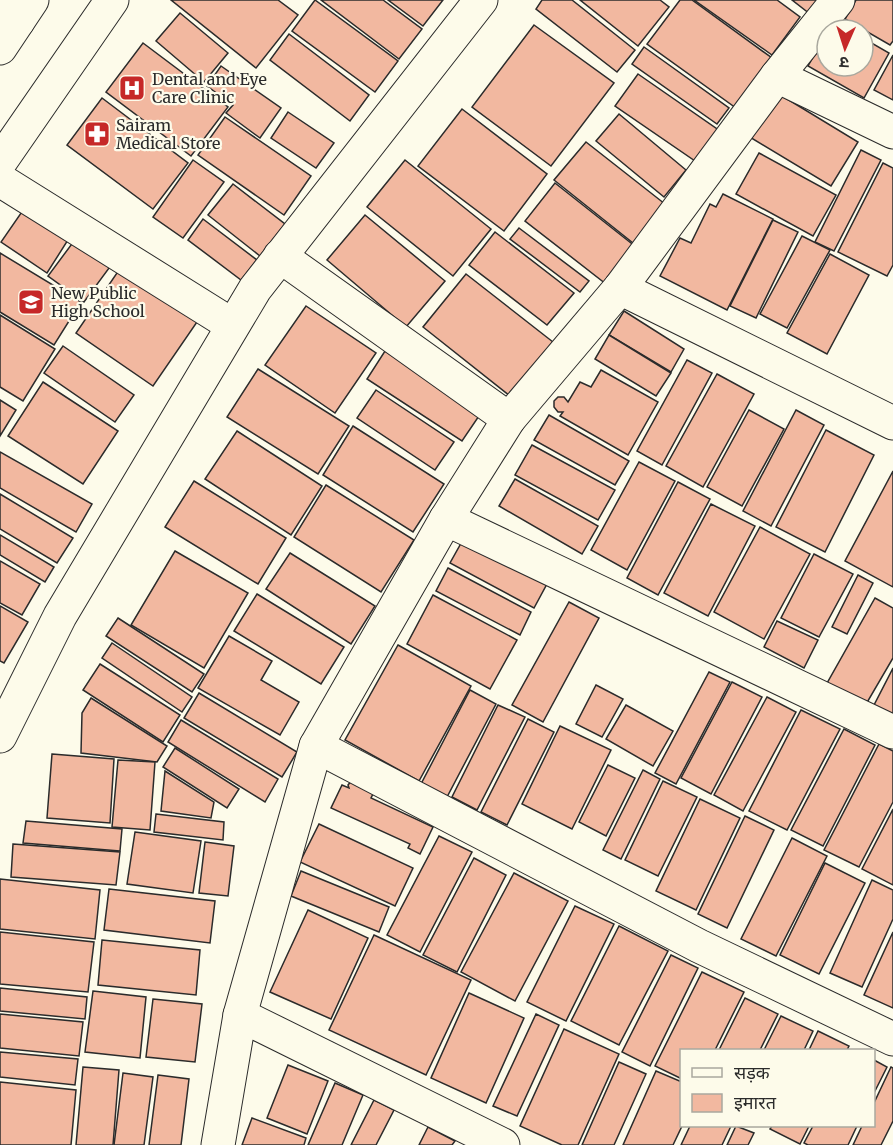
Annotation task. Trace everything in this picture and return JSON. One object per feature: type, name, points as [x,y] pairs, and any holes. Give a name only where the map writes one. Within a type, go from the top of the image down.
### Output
[{"type":"street","points":[[0,162],[112,0]]},
{"type":"street","points":[[0,736],[60,616],[231,325],[280,256],[481,0]]},
{"type":"street","points":[[218,1145],[240,1015],[316,746],[446,519],[509,419],[620,288],[777,76],[838,0]]},
{"type":"street","points":[[0,48],[17,10]]},
{"type":"street","points":[[777,76],[893,132]]},
{"type":"street","points":[[0,180],[231,325]]},
{"type":"street","points":[[280,256],[509,419]]},
{"type":"street","points":[[620,288],[893,423]]},
{"type":"street","points":[[446,519],[893,732]]},
{"type":"street","points":[[316,746],[699,946],[893,1039]]},
{"type":"street","points":[[240,1015],[503,1145]]},
{"type":"building","points":[[171,0],[278,0],[298,15],[256,68]]},
{"type":"building","points":[[315,0],[398,61],[375,92],[292,31]]},
{"type":"building","points":[[321,0],[383,0],[422,29],[399,59]]},
{"type":"building","points":[[388,0],[443,0],[423,26]]},
{"type":"building","points":[[542,0],[572,0],[635,50],[617,72],[536,9]]},
{"type":"building","points":[[580,0],[660,0],[669,7],[638,46]]},
{"type":"building","points":[[680,0],[692,0],[772,58],[736,108],[647,44]]},
{"type":"building","points":[[694,0],[777,0],[800,17],[772,55]]},
{"type":"building","points":[[792,0],[821,0],[810,14]]},
{"type":"building","points":[[856,0],[893,0],[893,41],[890,45],[875,36],[875,18],[846,18]]},
{"type":"building","points":[[180,13],[228,53],[204,82],[156,41]]},
{"type":"building","points":[[534,25],[614,83],[551,166],[472,107]]},
{"type":"building","points":[[289,34],[369,95],[350,121],[270,60]]},
{"type":"building","points":[[143,43],[228,107],[191,156],[106,92]]},
{"type":"building","points":[[875,45],[889,53],[864,98],[829,78],[875,78]]},
{"type":"building","points":[[644,47],[729,108],[717,124],[632,64]]},
{"type":"building","points":[[815,54],[815,70],[808,66]]},
{"type":"building","points":[[893,55],[893,100],[874,90]]},
{"type":"building","points":[[221,66],[281,108],[260,138],[226,113],[233,105],[207,86]]},
{"type":"building","points":[[638,74],[720,131],[698,163],[615,106]]},
{"type":"building","points":[[774,91],[858,142],[831,186],[748,136]]},
{"type":"building","points":[[102,98],[188,163],[153,209],[67,145]]},
{"type":"building","points":[[462,109],[547,174],[504,231],[418,166]]},
{"type":"building","points":[[288,112],[334,143],[316,168],[271,138]]},
{"type":"building","points":[[619,114],[686,170],[664,197],[596,141]]},
{"type":"building","points":[[225,117],[311,176],[284,215],[198,155]]},
{"type":"building","points":[[586,142],[665,204],[633,243],[554,180]]},
{"type":"building","points":[[861,150],[881,160],[834,251],[815,242]]},
{"type":"building","points":[[759,153],[836,195],[813,236],[736,194]]},
{"type":"building","points":[[193,160],[224,182],[183,238],[153,217]]},
{"type":"building","points":[[405,160],[491,229],[453,276],[367,207]]},
{"type":"building","points":[[883,163],[893,168],[893,265],[887,276],[838,252]]},
{"type":"building","points":[[555,183],[636,247],[606,284],[525,221]]},
{"type":"building","points":[[233,184],[285,224],[260,256],[208,215]]},
{"type":"building","points":[[723,194],[773,219],[727,310],[660,276],[680,238],[691,243],[710,204],[716,207]]},
{"type":"building","points":[[28,203],[73,232],[47,273],[1,242]]},
{"type":"building","points":[[365,215],[445,281],[406,327],[327,260]]},
{"type":"building","points":[[203,219],[257,260],[241,280],[188,240]]},
{"type":"building","points":[[773,220],[798,232],[756,318],[730,306]]},
{"type":"building","points":[[519,228],[589,281],[580,292],[510,239]]},
{"type":"building","points":[[495,232],[574,293],[547,325],[469,265]]},
{"type":"building","points":[[80,233],[115,260],[84,302],[48,276]]},
{"type":"building","points":[[802,236],[830,250],[787,328],[760,314]]},
{"type":"building","points":[[0,253],[81,302],[54,345],[0,312]]},
{"type":"building","points":[[830,254],[869,275],[827,354],[787,333]]},
{"type":"building","points":[[119,270],[197,322],[153,386],[76,333]]},
{"type":"building","points":[[466,274],[553,342],[510,396],[423,327]]},
{"type":"building","points":[[306,306],[376,353],[335,413],[265,365]]},
{"type":"building","points":[[624,311],[684,349],[671,372],[609,335]]},
{"type":"building","points":[[0,315],[55,349],[23,401],[0,387]]},
{"type":"building","points":[[609,335],[671,373],[656,396],[595,359]]},
{"type":"building","points":[[63,346],[134,395],[115,422],[44,373]]},
{"type":"building","points":[[385,351],[481,413],[462,441],[367,379]]},
{"type":"building","points":[[687,360],[712,373],[662,465],[637,451]]},
{"type":"building","points":[[258,369],[349,426],[318,474],[227,417]]},
{"type":"building","points":[[601,370],[658,402],[628,455],[560,416],[563,412],[558,412],[554,407],[554,401],[558,397],[564,397],[568,402],[580,382],[591,387]]},
{"type":"building","points":[[717,374],[754,394],[703,487],[666,466]]},
{"type":"building","points":[[43,382],[118,431],[83,484],[8,436]]},
{"type":"building","points":[[376,390],[454,442],[435,470],[357,418]]},
{"type":"building","points":[[0,400],[16,410],[0,436]]},
{"type":"building","points":[[749,410],[784,429],[742,506],[707,487]]},
{"type":"building","points":[[796,410],[824,425],[771,526],[743,511]]},
{"type":"building","points":[[549,415],[629,461],[615,485],[534,440]]},
{"type":"building","points":[[353,426],[444,484],[413,532],[323,475]]},
{"type":"building","points":[[826,430],[874,455],[825,552],[776,527]]},
{"type":"building","points":[[237,431],[322,486],[291,535],[205,479]]},
{"type":"building","points":[[532,445],[615,490],[598,520],[515,475]]},
{"type":"building","points":[[0,452],[92,504],[76,532],[0,488]]},
{"type":"building","points":[[639,462],[675,481],[627,570],[591,550]]},
{"type":"building","points":[[893,471],[893,587],[845,561]]},
{"type":"building","points":[[515,479],[598,526],[582,554],[499,506]]},
{"type":"building","points":[[194,481],[286,538],[258,584],[165,527]]},
{"type":"building","points":[[678,482],[710,499],[658,595],[627,578]]},
{"type":"building","points":[[326,485],[414,540],[381,592],[294,537]]},
{"type":"building","points":[[0,494],[73,538],[57,563],[0,529]]},
{"type":"building","points":[[711,504],[755,526],[708,616],[664,593]]},
{"type":"building","points":[[760,527],[810,554],[764,639],[714,612]]},
{"type":"building","points":[[0,535],[54,567],[45,582],[0,555]]},
{"type":"building","points":[[464,538],[548,582],[534,608],[450,563]]},
{"type":"building","points":[[175,551],[248,593],[204,668],[131,625]]},
{"type":"building","points":[[290,553],[375,606],[351,644],[266,589]]},
{"type":"building","points":[[814,554],[853,574],[819,637],[781,618]]},
{"type":"building","points":[[0,561],[40,584],[22,615],[0,603]]},
{"type":"building","points":[[448,568],[531,612],[520,635],[436,591]]},
{"type":"building","points":[[858,575],[873,583],[847,634],[832,627]]},
{"type":"building","points":[[257,594],[344,647],[321,684],[234,631]]},
{"type":"building","points":[[433,595],[517,640],[490,689],[407,644]]},
{"type":"building","points":[[875,598],[893,608],[893,658],[865,706],[826,685]]},
{"type":"building","points":[[569,602],[599,618],[543,722],[512,705]]},
{"type":"building","points":[[0,606],[28,622],[4,663],[0,661]]},
{"type":"building","points":[[118,618],[204,674],[192,692],[106,636]]},
{"type":"building","points":[[777,621],[818,640],[804,668],[764,647]]},
{"type":"building","points":[[229,636],[272,661],[261,680],[299,702],[280,735],[198,688]]},
{"type":"building","points":[[112,643],[192,697],[182,712],[102,658]]},
{"type":"building","points":[[398,645],[471,686],[419,781],[345,740]]},
{"type":"building","points":[[100,664],[180,715],[163,742],[83,690]]},
{"type":"building","points":[[893,668],[893,720],[872,709]]},
{"type":"building","points":[[709,672],[730,682],[676,784],[655,773]]},
{"type":"building","points":[[732,682],[762,697],[711,794],[681,778]]},
{"type":"building","points":[[596,685],[623,699],[602,737],[576,724]]},
{"type":"building","points":[[470,690],[496,704],[447,797],[421,784]]},
{"type":"building","points":[[199,693],[297,752],[282,777],[184,718]]},
{"type":"building","points":[[767,697],[796,712],[743,811],[714,795]]},
{"type":"building","points":[[91,698],[167,746],[157,762],[81,753],[82,713]]},
{"type":"building","points":[[498,705],[525,717],[477,810],[452,797]]},
{"type":"building","points":[[626,705],[673,731],[653,766],[606,739]]},
{"type":"building","points":[[801,710],[840,729],[787,830],[749,811]]},
{"type":"building","points":[[528,719],[554,732],[507,825],[481,812]]},
{"type":"building","points":[[181,720],[278,779],[265,802],[168,742]]},
{"type":"building","points":[[560,726],[611,750],[572,829],[522,804]]},
{"type":"building","points":[[844,729],[875,745],[823,846],[791,830]]},
{"type":"building","points":[[879,744],[893,751],[893,802],[859,867],[824,850]]},
{"type":"building","points":[[175,748],[239,789],[227,808],[163,767]]},
{"type":"building","points":[[52,754],[114,759],[110,823],[47,818]]},
{"type":"building","points":[[118,760],[155,762],[150,830],[112,827]]},
{"type":"building","points":[[608,765],[635,778],[606,836],[579,822]]},
{"type":"building","points":[[643,770],[660,779],[621,859],[603,850]]},
{"type":"building","points":[[165,771],[214,802],[211,818],[161,811]]},
{"type":"building","points":[[353,779],[375,790],[371,798],[433,827],[420,854],[408,848],[410,844],[331,808],[342,785],[349,788],[348,785]]},
{"type":"building","points":[[663,781],[697,797],[658,876],[625,860]]},
{"type":"building","points":[[700,799],[740,818],[696,910],[656,891]]},
{"type":"building","points":[[893,809],[893,885],[862,869]]},
{"type":"building","points":[[156,814],[224,822],[223,840],[154,832]]},
{"type":"building","points":[[745,816],[774,830],[727,928],[698,914]]},
{"type":"building","points":[[26,821],[122,829],[120,851],[23,843]]},
{"type":"building","points":[[319,824],[413,868],[395,906],[300,862]]},
{"type":"building","points":[[135,832],[201,841],[193,893],[127,884]]},
{"type":"building","points":[[439,836],[472,852],[420,952],[387,935]]},
{"type":"building","points":[[792,838],[827,856],[776,956],[741,939]]},
{"type":"building","points":[[205,842],[234,846],[228,896],[199,893]]},
{"type":"building","points":[[13,844],[120,852],[116,885],[11,877]]},
{"type":"building","points":[[474,858],[506,875],[457,972],[423,955]]},
{"type":"building","points":[[825,863],[865,883],[819,974],[780,955]]},
{"type":"building","points":[[301,871],[389,907],[379,932],[291,896]]},
{"type":"building","points":[[514,873],[568,901],[515,1001],[461,972]]},
{"type":"building","points":[[0,879],[100,890],[95,939],[0,929]]},
{"type":"building","points":[[872,880],[893,890],[893,919],[862,987],[830,973]]},
{"type":"building","points":[[109,889],[215,901],[210,943],[104,930]]},
{"type":"building","points":[[575,906],[614,924],[566,1021],[527,1002]]},
{"type":"building","points":[[308,910],[368,938],[331,1019],[270,992]]},
{"type":"building","points":[[619,926],[668,951],[619,1045],[571,1021]]},
{"type":"building","points":[[0,932],[94,942],[88,992],[0,984]]},
{"type":"building","points":[[893,932],[893,1008],[864,995]]},
{"type":"building","points":[[374,935],[471,980],[426,1075],[329,1030]]},
{"type":"building","points":[[102,940],[200,950],[196,995],[98,985]]},
{"type":"building","points":[[671,955],[698,968],[650,1066],[622,1052]]},
{"type":"building","points":[[702,972],[744,992],[716,1049],[680,1049],[680,1078],[655,1066]]},
{"type":"building","points":[[0,988],[87,997],[85,1019],[0,1011]]},
{"type":"building","points":[[93,991],[146,997],[140,1058],[85,1052]]},
{"type":"building","points":[[469,993],[524,1018],[486,1103],[431,1078]]},
{"type":"building","points":[[745,998],[778,1014],[760,1049],[720,1049]]},
{"type":"building","points":[[153,999],[202,1004],[195,1062],[146,1057]]},
{"type":"building","points":[[0,1014],[83,1022],[79,1056],[0,1048]]},
{"type":"building","points":[[536,1014],[559,1025],[517,1116],[493,1106]]},
{"type":"building","points":[[781,1016],[813,1031],[804,1049],[764,1049]]},
{"type":"building","points":[[564,1029],[619,1054],[578,1145],[562,1145],[520,1126]]},
{"type":"building","points":[[818,1031],[849,1046],[848,1049],[809,1049]]},
{"type":"building","points":[[0,1052],[78,1059],[75,1085],[0,1077]]},
{"type":"building","points":[[875,1061],[887,1067],[875,1091]]},
{"type":"building","points":[[619,1062],[646,1074],[614,1145],[582,1145]]},
{"type":"building","points":[[288,1065],[328,1081],[307,1134],[267,1118]]},
{"type":"building","points":[[83,1067],[119,1070],[113,1145],[76,1145]]},
{"type":"building","points":[[891,1067],[893,1068],[893,1121],[881,1145],[853,1145],[862,1127],[875,1127],[875,1101]]},
{"type":"building","points":[[656,1071],[680,1081],[682,1127],[673,1145],[623,1145]]},
{"type":"building","points":[[123,1073],[153,1077],[144,1145],[114,1145]]},
{"type":"building","points":[[158,1075],[189,1079],[181,1145],[149,1145]]},
{"type":"building","points":[[0,1082],[76,1090],[71,1145],[0,1145]]},
{"type":"building","points":[[335,1083],[363,1095],[342,1145],[308,1145]]},
{"type":"building","points":[[374,1100],[394,1110],[376,1145],[351,1145]]},
{"type":"building","points":[[252,1118],[306,1138],[304,1145],[242,1145]]},
{"type":"building","points":[[428,1127],[455,1141],[452,1145],[419,1145]]},
{"type":"building","points":[[690,1127],[731,1127],[722,1145],[681,1145]]},
{"type":"building","points":[[736,1127],[754,1133],[748,1145],[727,1145]]},
{"type":"building","points":[[771,1127],[808,1127],[800,1144],[770,1129]]},
{"type":"building","points":[[812,1127],[857,1127],[848,1145],[808,1145],[804,1143]]},
{"type":"place","name":"Dental and Eye Care Clinic","points":[[132,88]]},
{"type":"place","name":"Sairam Medical Store","points":[[97,134]]},
{"type":"place","name":"New Public High School","points":[[31,302]]}]
